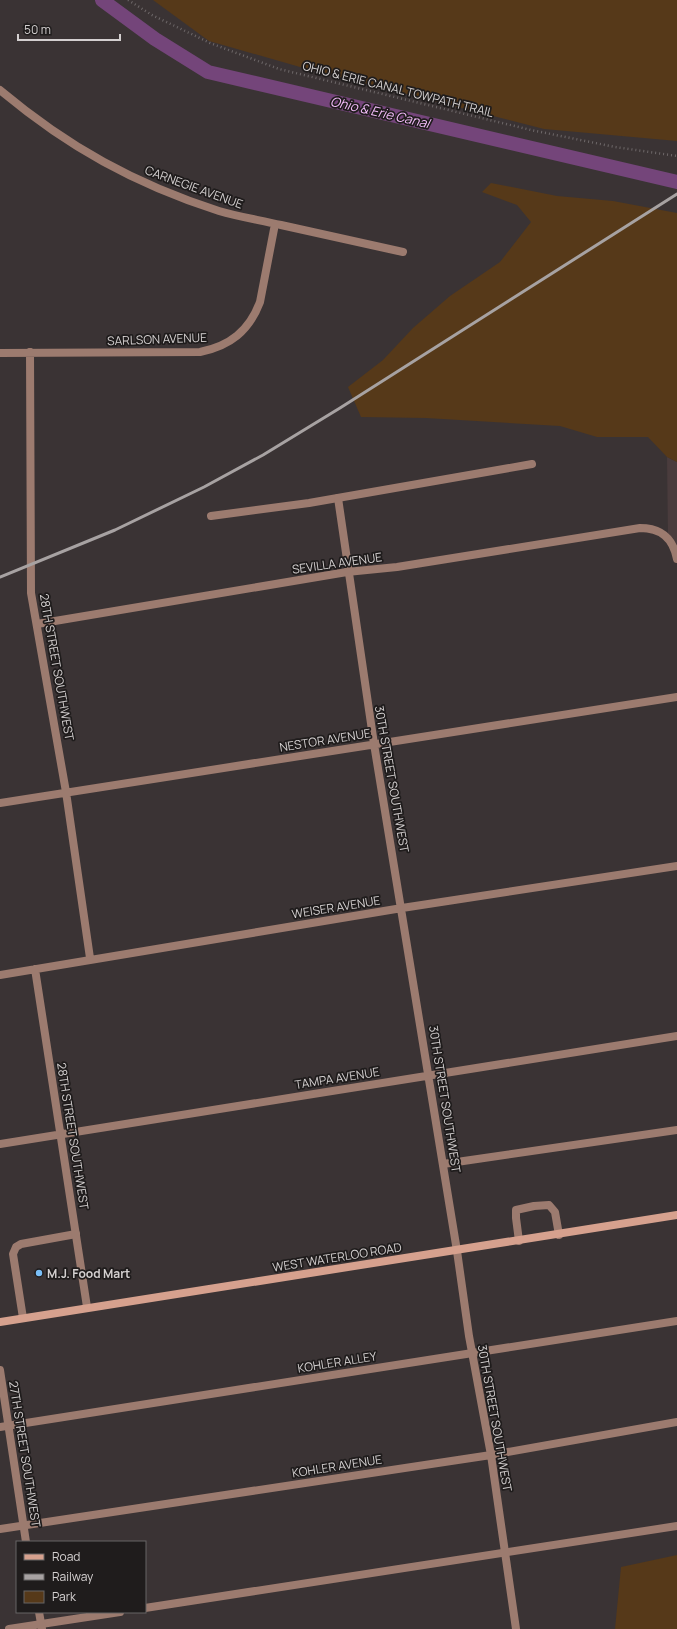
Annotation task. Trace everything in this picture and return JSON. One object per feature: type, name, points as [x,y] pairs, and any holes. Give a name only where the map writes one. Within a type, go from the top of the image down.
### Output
[{"type":"main road","name":"WEST WATERLOO ROAD","points":[[0,1322],[87,1307],[559,1235],[677,1215]]},
{"type":"street","name":"CARNEGIE AVENUE","points":[[0,90],[53,132],[82,151],[114,168],[165,191],[220,211],[403,252]]},
{"type":"street","name":"SARLSON AVENUE","points":[[0,353],[200,352],[224,345],[243,332],[256,313],[260,302],[275,224]]},
{"type":"street","name":"28TH STREET SOUTHWEST","points":[[30,352],[31,586],[33,609],[37,624],[66,792],[90,958]]},
{"type":"street","points":[[211,516],[338,498],[364,492],[532,464]]},
{"type":"street","name":"30TH STREET SOUTHWEST","points":[[338,498],[347,572],[374,744],[429,1075],[472,1353],[491,1455],[516,1629]]},
{"type":"street","name":"SEVILLA AVENUE","points":[[37,624],[347,572],[397,567],[640,528],[650,528],[666,535],[671,540],[677,558]]},
{"type":"street","name":"NESTOR AVENUE","points":[[0,803],[677,697]]},
{"type":"street","name":"WEISER AVENUE","points":[[0,975],[90,958],[677,866]]},
{"type":"street","name":"28TH STREET SOUTHWEST","points":[[35,969],[87,1307]]},
{"type":"street","name":"TAMPA AVENUE","points":[[0,1144],[677,1036]]},
{"type":"street","points":[[443,1164],[677,1130]]},
{"type":"street","points":[[519,1241],[516,1210],[534,1206],[548,1205],[555,1212],[559,1235]]},
{"type":"street","points":[[23,1318],[13,1254],[16,1247],[21,1244],[76,1234]]},
{"type":"street","name":"KOHLER ALLEY","points":[[0,1427],[677,1321]]},
{"type":"street","name":"27TH STREET SOUTHWEST","points":[[0,1370],[26,1541]]},
{"type":"street","name":"KOHLER AVENUE","points":[[0,1529],[491,1455],[677,1422]]},
{"type":"street","points":[[146,1608],[677,1526]]},
{"type":"street","points":[[38,1613],[41,1627]]},
{"type":"street","points":[[9,1629],[41,1627],[115,1613]]},
{"type":"path","name":"OHIO & ERIE CANAL TOWPATH TRAIL","points":[[128,0],[152,15],[210,43],[279,69],[531,130],[615,147],[677,156]]},
{"type":"shaded area","points":[[667,457],[677,462],[677,560],[668,537]]},
{"type":"green space","points":[[153,0],[677,0],[677,141],[544,129],[300,67],[209,41]]},
{"type":"green space","points":[[491,183],[557,196],[613,201],[677,213],[677,462],[667,457],[648,437],[597,437],[560,426],[426,418],[361,417],[348,387],[383,360],[413,328],[450,296],[500,262],[531,222],[517,205],[482,192]]},
{"type":"green space","points":[[677,1555],[677,1629],[615,1629],[621,1567]]},
{"type":"waterway","name":"Ohio & Erie Canal","points":[[102,0],[155,39],[208,72],[677,182]]},
{"type":"railway","points":[[0,577],[115,530],[204,487],[263,455],[340,408],[677,194]]},
{"type":"place","name":"M.J. Food Mart","points":[[39,1273]]}]
